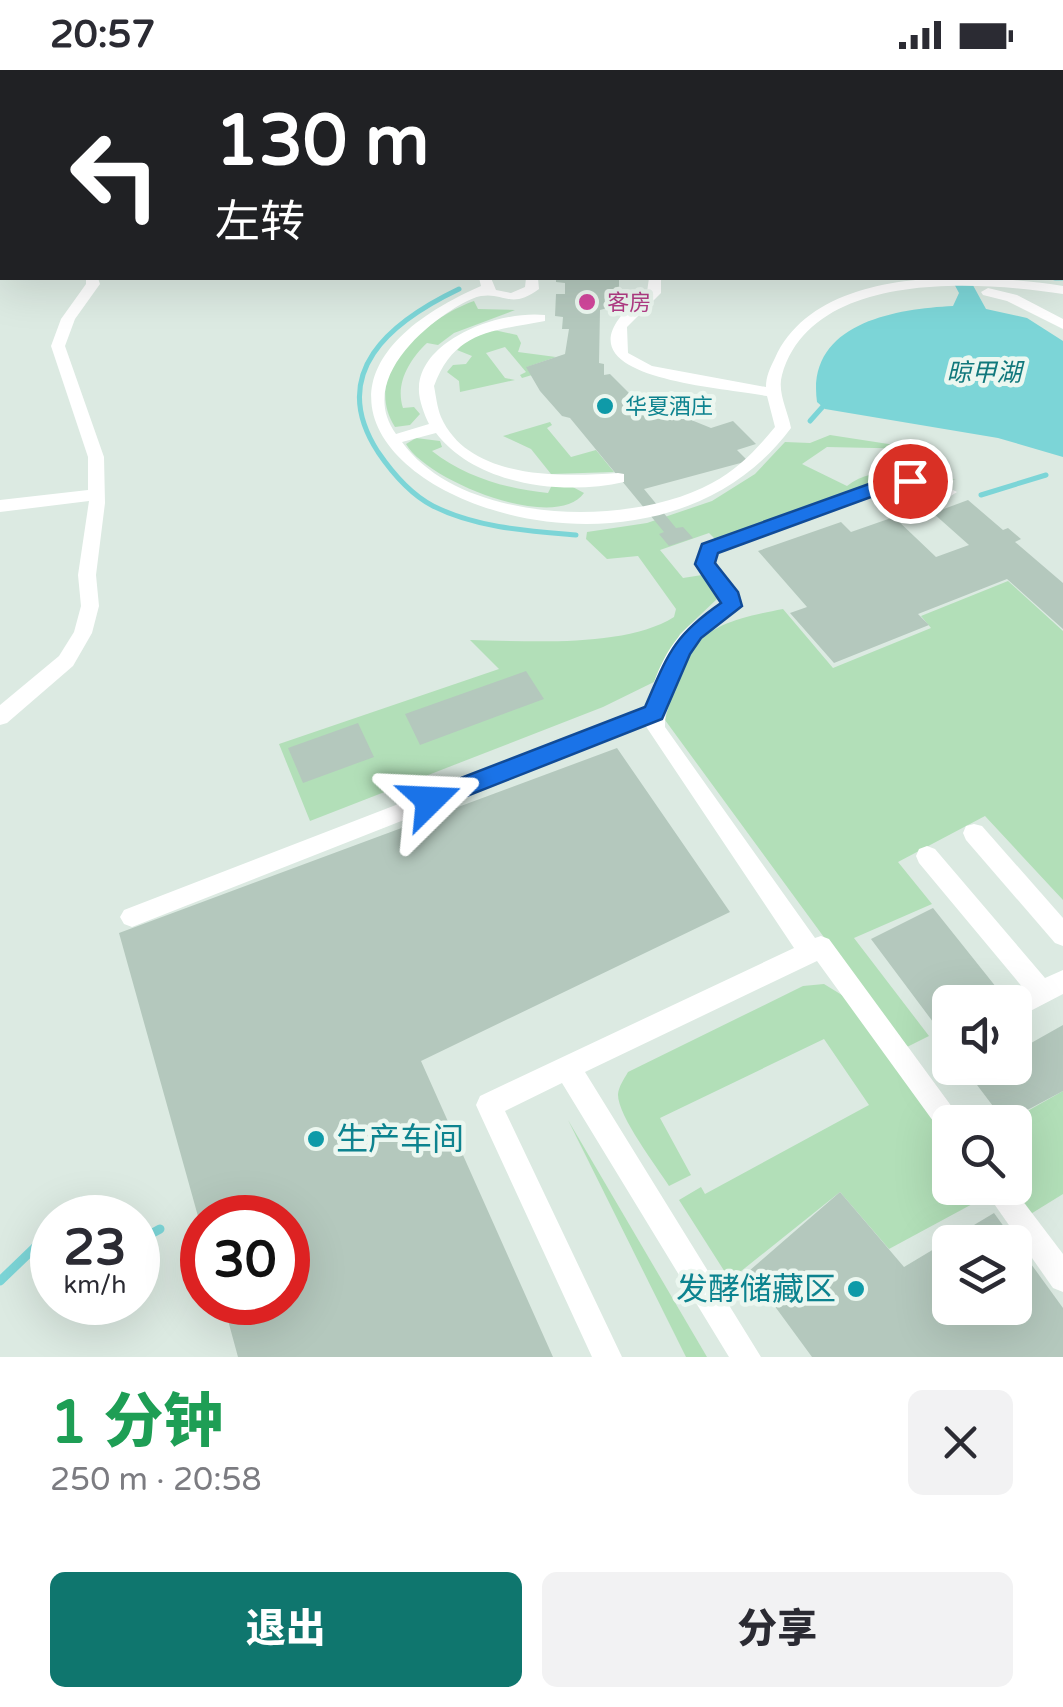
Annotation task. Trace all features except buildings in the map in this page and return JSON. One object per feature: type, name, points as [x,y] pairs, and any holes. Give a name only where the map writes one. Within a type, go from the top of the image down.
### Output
[{"type":"street","points":[[0,717],[66,661],[83,633],[90,606],[87,576],[98,494],[96,457],[58,346],[91,280]]},
{"type":"street","points":[[532,280],[532,290],[520,295],[504,296],[486,283],[408,332],[391,352],[378,378],[375,405],[392,440],[438,483],[481,501],[524,512],[602,516],[645,514],[679,505],[751,466],[783,428],[774,393],[774,376],[782,355],[800,329],[852,297],[934,283],[990,282],[1063,290]]},
{"type":"street","points":[[656,280],[654,293],[626,315],[618,330],[621,355],[648,370],[774,393]]},
{"type":"street","points":[[934,283],[1012,298],[1063,325]]},
{"type":"street","points":[[540,318],[478,329],[440,355],[426,386],[438,427],[461,448],[491,466],[537,478],[618,478]]},
{"type":"street","points":[[392,440],[438,427]]},
{"type":"street","points":[[593,480],[602,516]]},
{"type":"street","points":[[810,951],[655,728],[654,713],[680,651],[694,633],[732,606],[731,597],[705,564],[709,549],[887,484],[929,483],[948,492]]},
{"type":"street","points":[[0,506],[98,494]]},
{"type":"street","points":[[132,917],[654,713]]},
{"type":"street","points":[[974,834],[1063,935]]},
{"type":"street","points":[[926,856],[1052,987]]},
{"type":"street","points":[[607,1357],[489,1104],[821,947],[937,1105]]},
{"type":"street","points":[[567,1067],[746,1357]]},
{"type":"street","points":[[1009,1205],[1063,1278]]},
{"type":"green space","points":[[474,301],[478,309],[515,310],[454,333],[438,345],[427,343],[409,365],[401,390],[403,408],[414,407],[420,414],[410,425],[395,427],[386,406],[386,386],[392,367],[419,334]]},
{"type":"green space","points":[[494,330],[517,335],[521,343],[518,352],[556,357],[527,367],[532,375],[522,378],[520,375],[526,372],[505,347],[486,353],[505,378],[515,380],[460,392],[459,381],[447,372],[453,365],[466,364],[472,356],[457,350],[469,338]]},
{"type":"green space","points":[[550,422],[552,425],[547,428],[571,457],[596,450],[614,472],[551,474],[531,449],[503,436]]},
{"type":"green space","points":[[830,435],[921,449],[827,447],[802,464],[847,486],[871,474],[900,471],[956,480],[917,476],[884,480],[717,541],[709,533],[660,550],[683,578],[702,575],[717,599],[680,634],[656,681],[603,707],[310,821],[279,744],[499,669],[470,640],[603,638],[654,627],[674,617],[676,609],[638,556],[607,559],[586,539],[587,532],[647,523],[712,501],[755,474],[785,442],[810,443]]},
{"type":"green space","points":[[416,438],[440,441],[442,447],[432,451],[487,480],[548,493],[552,485],[569,485],[584,493],[569,504],[547,507],[492,497],[439,473],[419,458],[406,444]]},
{"type":"green space","points":[[1008,581],[1063,631],[1063,900],[985,816],[898,862],[932,904],[854,938],[929,1036],[905,1048],[665,720],[690,653],[701,640],[732,622],[783,609],[833,668],[931,628],[921,616]]},
{"type":"green space","points":[[824,984],[850,1000],[932,1114],[932,1205],[970,1205],[889,1249],[840,1192],[730,1280],[679,1200],[701,1187],[705,1194],[869,1105],[824,1039],[660,1118],[691,1175],[669,1186],[624,1115],[619,1088],[628,1072],[803,986]]},
{"type":"green space","points":[[1063,1091],[1063,1194],[1029,1215],[1021,1205],[1032,1205],[1032,1108]]},
{"type":"green space","points":[[568,1120],[707,1357],[686,1357]]},
{"type":"water","name":"晾甲湖","points":[[952,280],[970,280],[986,309],[1027,318],[1063,341],[1063,457],[998,438],[825,409],[817,402],[817,376],[825,355],[839,338],[881,317],[953,306],[959,293]]},
{"type":"waterway","points":[[459,289],[410,317],[374,353],[363,374],[359,398],[364,424],[396,476],[433,506],[485,524],[576,535]]},
{"type":"waterway","points":[[810,421],[826,403]]},
{"type":"waterway","points":[[981,495],[1046,475]]},
{"type":"waterway","points":[[0,1281],[30,1252]]},
{"type":"place","name":"客房","points":[[587,302]]},
{"type":"place","name":"华夏酒庄","points":[[605,406]]},
{"type":"place","name":"生产车间","points":[[316,1139]]},
{"type":"place","name":"发酵储藏区","points":[[856,1289]]},
{"type":"route","points":[[430,800],[654,713],[680,651],[694,633],[732,606],[731,597],[703,560],[709,549],[887,484],[910,481]]}]
